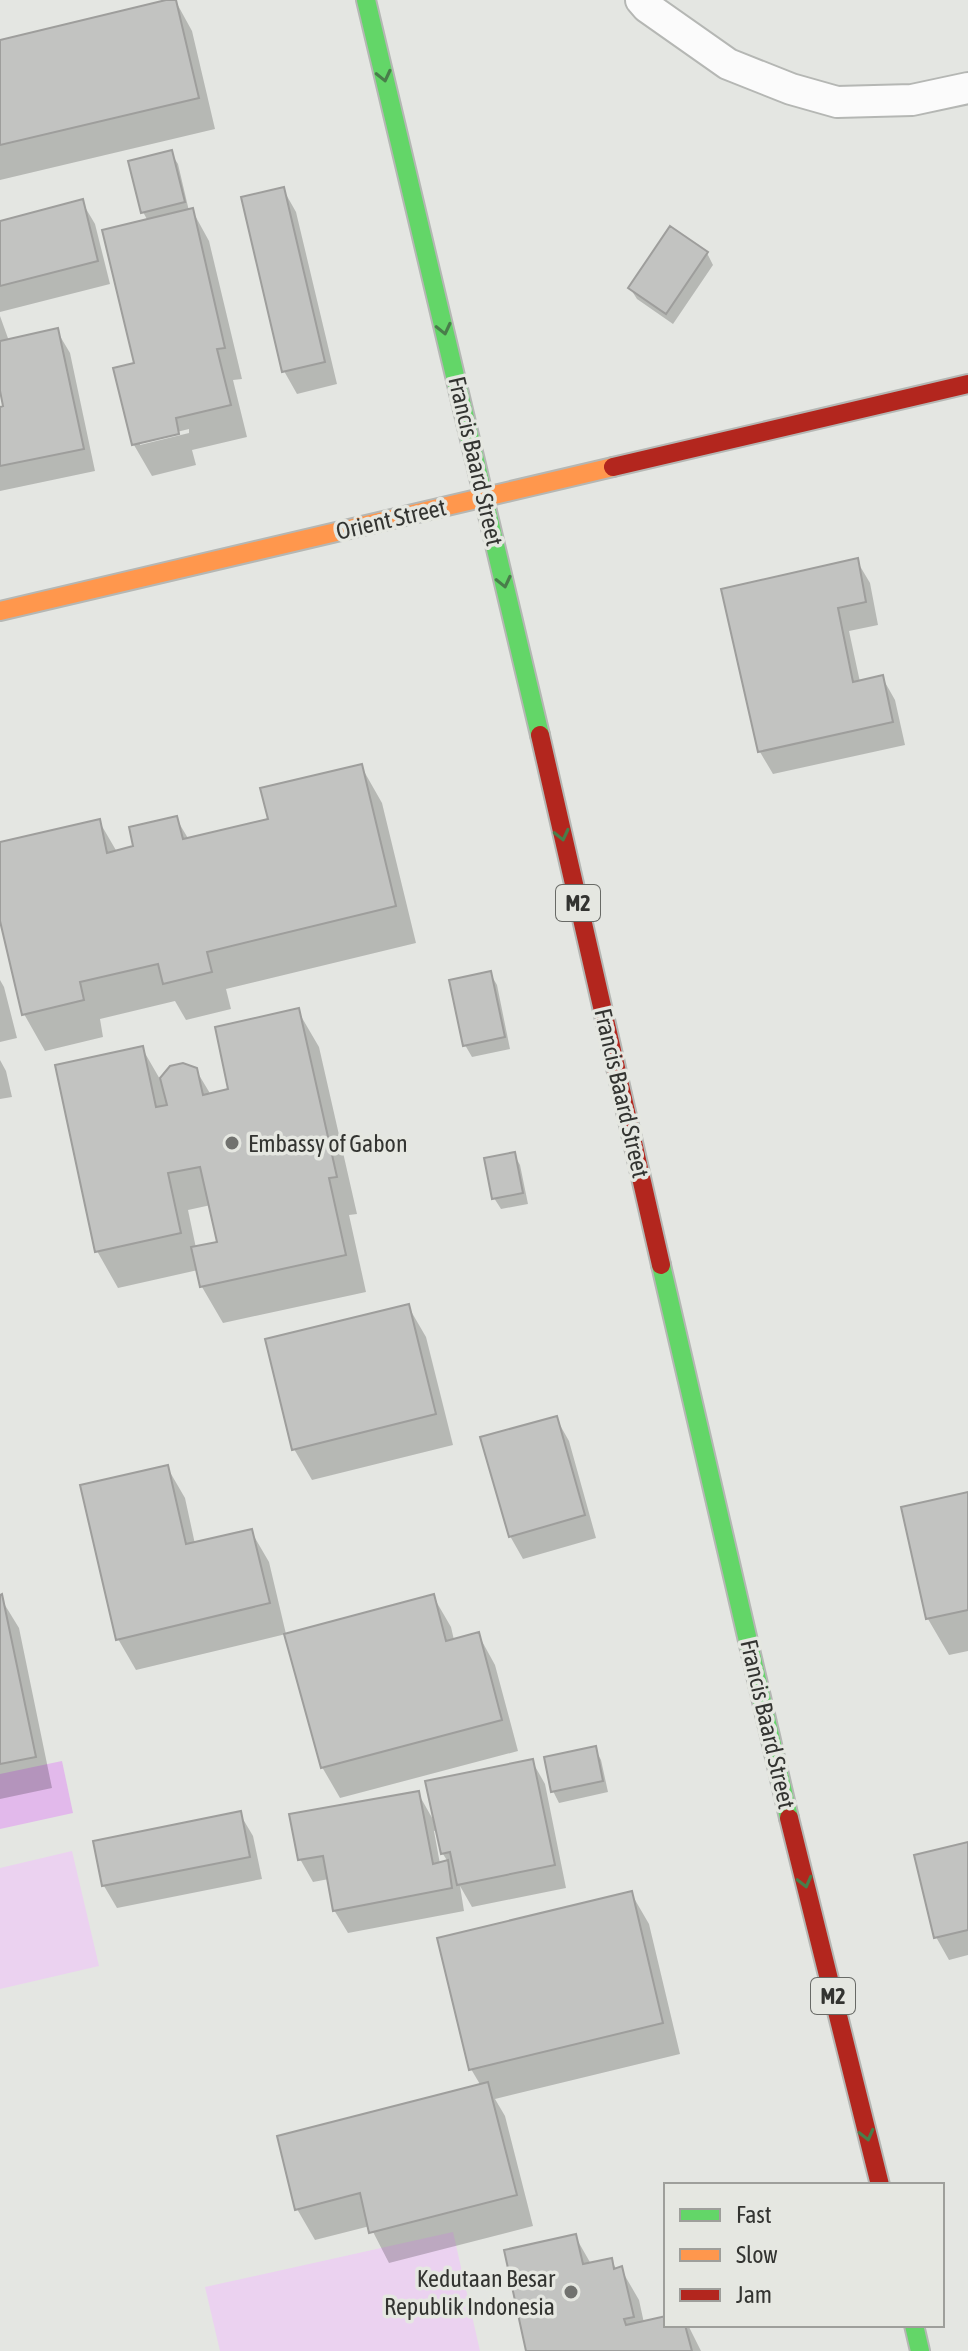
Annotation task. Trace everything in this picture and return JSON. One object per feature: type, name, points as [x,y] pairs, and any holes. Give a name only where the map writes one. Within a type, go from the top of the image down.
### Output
[{"type":"main road","name":"Francis Baard Street","points":[[366,0],[485,497],[786,1807],[880,2183]]},
{"type":"main road","name":"Orient Street","points":[[0,611],[968,384]]},
{"type":"main road","points":[[914,2327],[920,2351]]},
{"type":"lane","points":[[641,0],[728,64],[791,89],[837,102],[912,100],[968,88]]},
{"type":"shaded area","points":[[62,1761],[73,1813],[0,1829],[0,1774]]},
{"type":"shaded area","points":[[72,1851],[99,1966],[0,1989],[0,1868]]},
{"type":"shaded area","points":[[453,2232],[480,2351],[220,2351],[205,2287]]},
{"type":"building","points":[[176,0],[199,98],[0,145],[0,40]]},
{"type":"building","points":[[172,150],[185,202],[141,213],[128,161]]},
{"type":"building","points":[[284,187],[325,362],[282,372],[241,197]]},
{"type":"building","points":[[83,199],[98,261],[0,286],[0,221]]},
{"type":"building","points":[[193,208],[225,348],[217,349],[231,405],[176,418],[179,434],[132,445],[113,368],[134,363],[102,230]]},
{"type":"building","points":[[670,226],[708,252],[666,314],[628,288]]},
{"type":"building","points":[[58,328],[84,449],[0,466],[0,407],[3,406],[0,341]]},
{"type":"building","points":[[858,558],[866,602],[838,608],[853,682],[883,675],[893,722],[758,752],[721,589]]},
{"type":"building","points":[[362,764],[396,906],[207,952],[212,972],[163,984],[158,964],[80,982],[84,1000],[22,1015],[0,921],[0,842],[100,819],[107,853],[133,846],[129,827],[177,816],[183,839],[268,819],[260,788]]},
{"type":"building","points":[[491,971],[505,1037],[463,1046],[449,980]]},
{"type":"building","points":[[299,1008],[337,1177],[329,1178],[346,1255],[200,1287],[191,1247],[217,1242],[200,1167],[168,1173],[181,1233],[95,1252],[55,1065],[143,1046],[156,1107],[167,1105],[160,1078],[170,1066],[183,1063],[197,1068],[203,1095],[228,1089],[215,1027]]},
{"type":"building","points":[[515,1152],[523,1193],[492,1199],[484,1158]]},
{"type":"building","points":[[409,1304],[436,1414],[292,1450],[265,1339]]},
{"type":"building","points":[[557,1416],[585,1515],[509,1537],[480,1437]]},
{"type":"building","points":[[168,1465],[186,1544],[252,1529],[270,1603],[116,1640],[80,1485]]},
{"type":"building","points":[[968,1492],[968,1610],[926,1619],[901,1507]]},
{"type":"building","points":[[434,1594],[446,1641],[479,1632],[502,1720],[321,1768],[284,1634]]},
{"type":"building","points":[[0,1595],[36,1757],[0,1764]]},
{"type":"building","points":[[596,1746],[603,1781],[551,1792],[544,1757]]},
{"type":"building","points":[[533,1759],[555,1865],[457,1885],[450,1852],[441,1854],[425,1781]]},
{"type":"building","points":[[419,1791],[433,1864],[448,1860],[452,1888],[333,1911],[323,1856],[298,1860],[289,1814]]},
{"type":"building","points":[[241,1811],[250,1857],[102,1886],[93,1841]]},
{"type":"building","points":[[968,1842],[968,1930],[934,1938],[914,1855]]},
{"type":"building","points":[[632,1891],[663,2023],[469,2070],[437,1938]]},
{"type":"building","points":[[488,2082],[517,2195],[369,2233],[360,2193],[295,2210],[277,2136]]},
{"type":"building","name":"Kedutaan Besar Republik Indonesia","points":[[576,2234],[583,2264],[612,2258],[614,2269],[622,2266],[634,2317],[624,2319],[626,2325],[664,2316],[664,2327],[686,2327],[692,2351],[526,2351],[504,2250]]},
{"type":"traffic: fast","points":[[366,0],[540,735]]},
{"type":"traffic: fast","points":[[661,1265],[789,1818]]},
{"type":"traffic: fast","points":[[914,2327],[920,2351]]},
{"type":"traffic: slow","points":[[0,611],[613,467]]},
{"type":"traffic: jam","points":[[613,467],[968,384]]},
{"type":"traffic: jam","points":[[540,735],[661,1265]]},
{"type":"traffic: jam","points":[[789,1818],[880,2183]]},
{"type":"place","name":"Embassy of Gabon","points":[[232,1143]]},
{"type":"place","name":"Kedutaan Besar Republik Indonesia","points":[[571,2292]]}]
